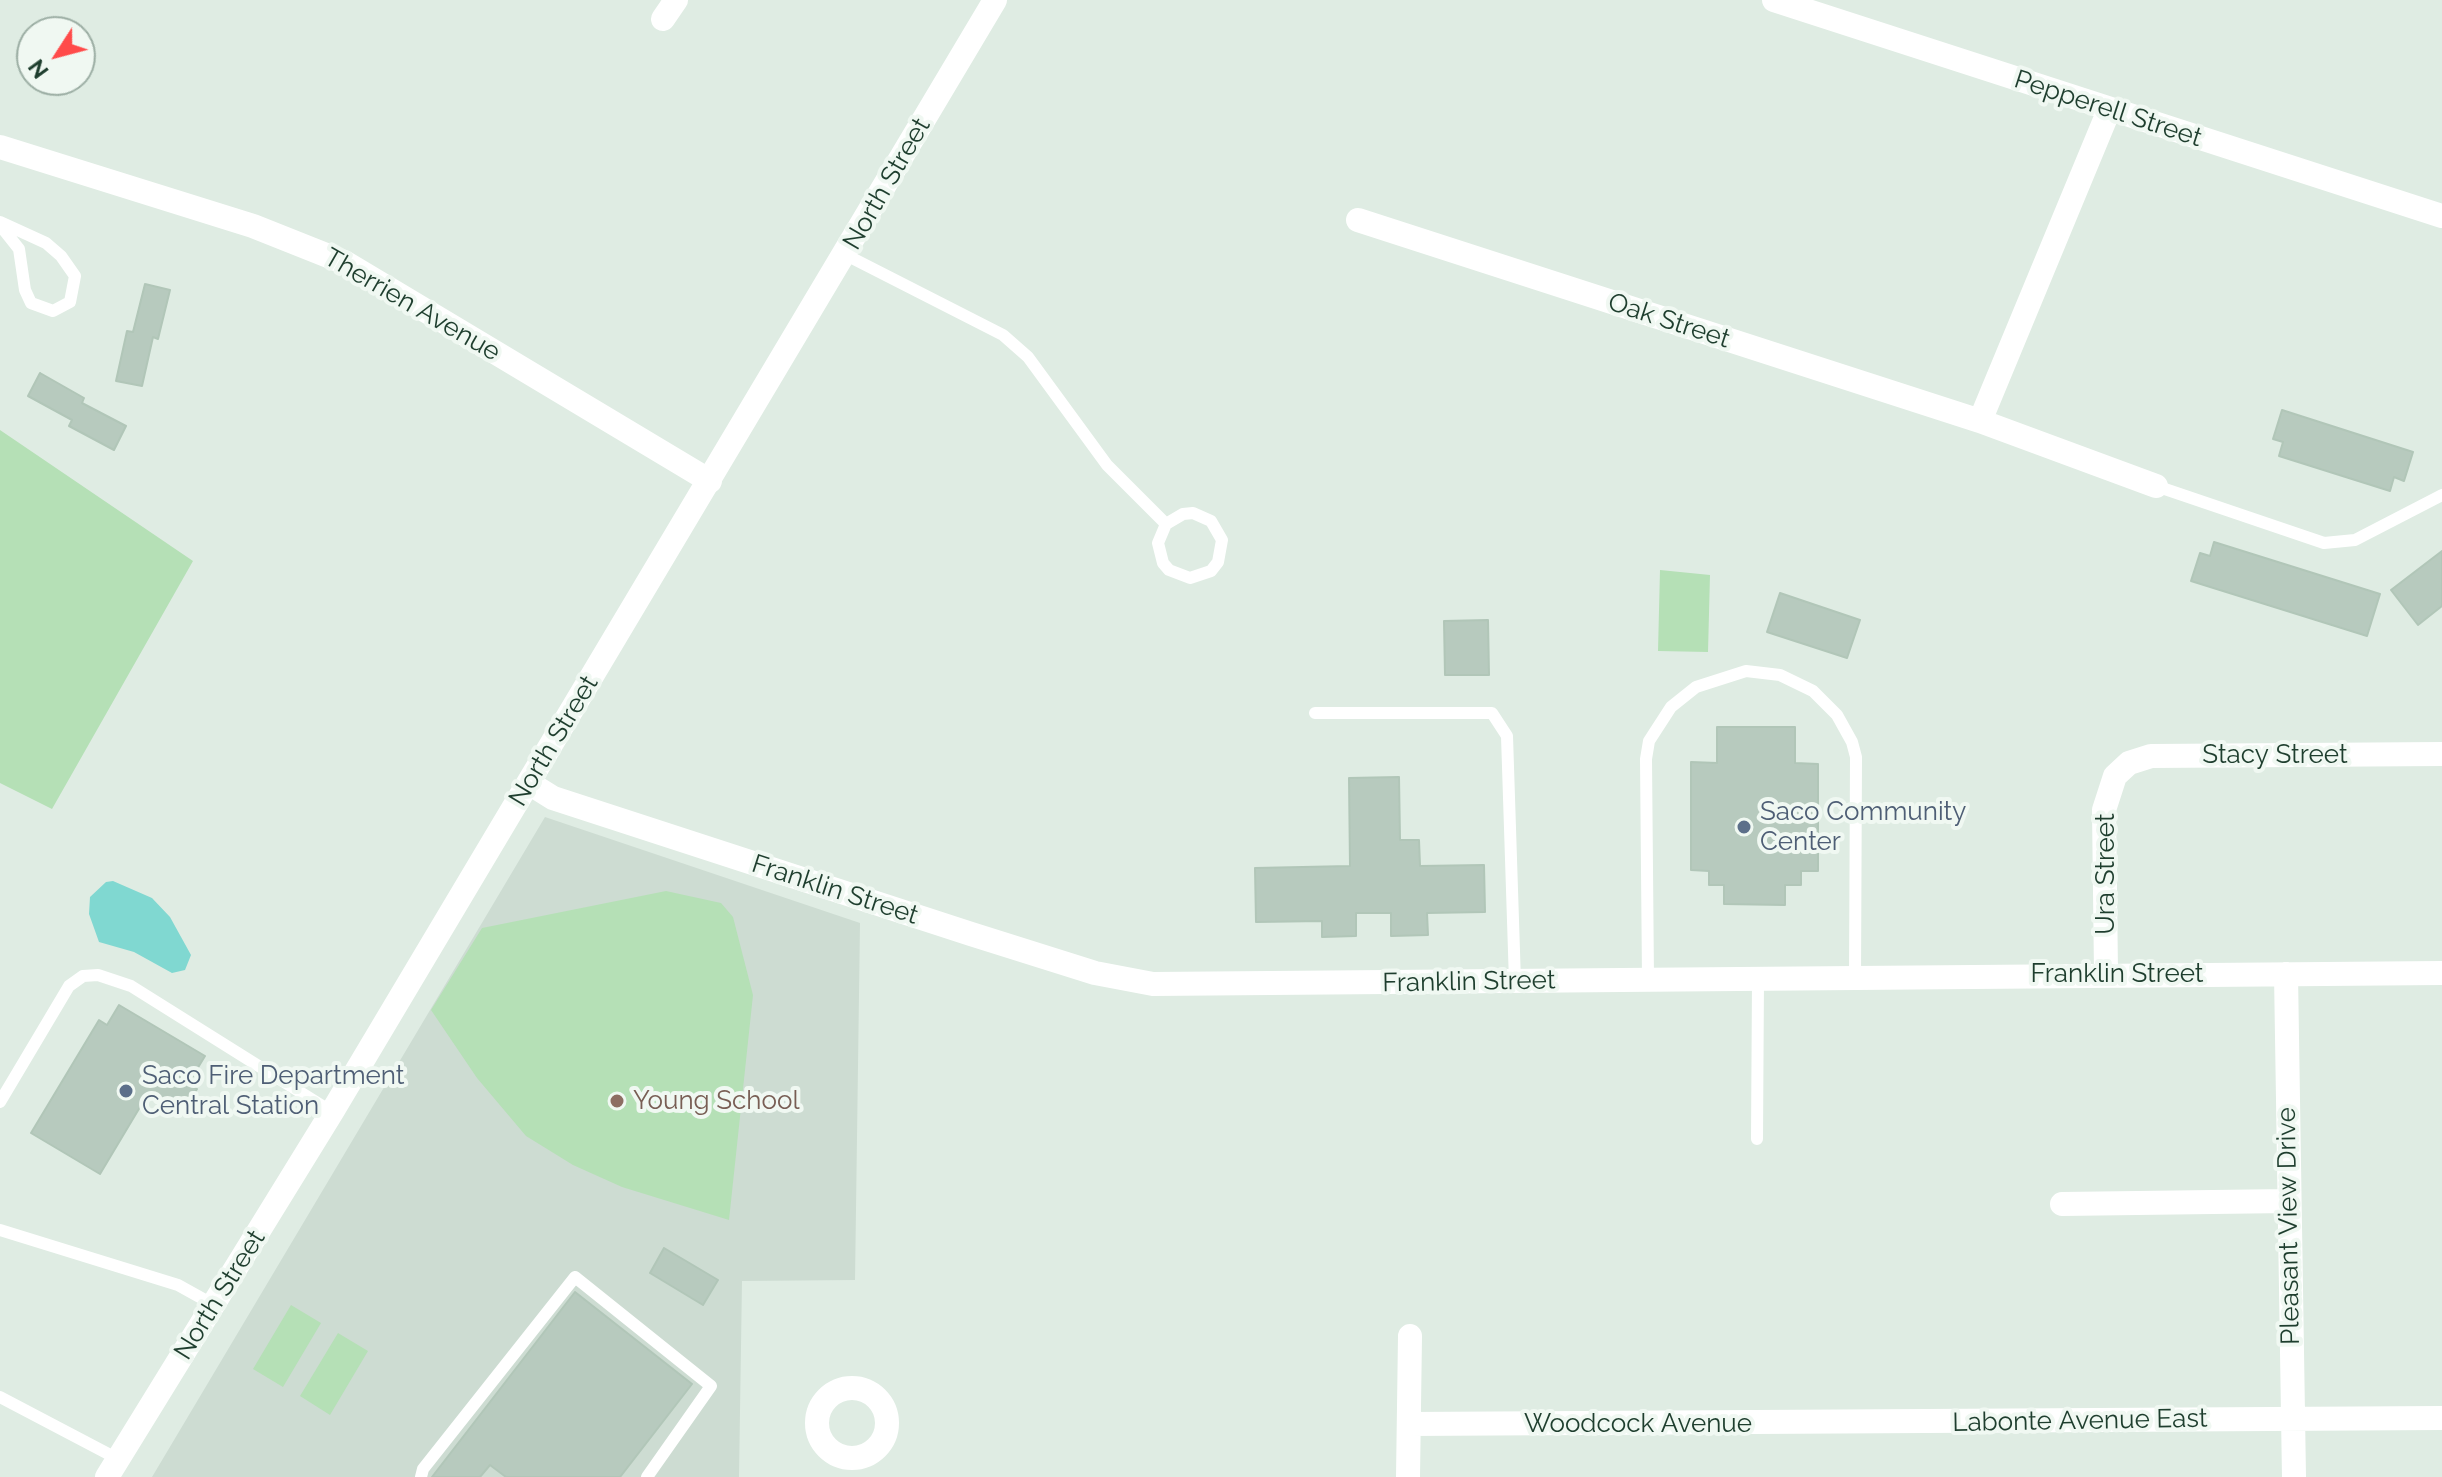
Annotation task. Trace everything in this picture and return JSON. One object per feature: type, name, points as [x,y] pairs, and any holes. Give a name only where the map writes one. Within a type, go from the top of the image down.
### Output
[{"type":"street","name":"North Street","points":[[112,1468],[332,1112],[846,255],[995,0]]},
{"type":"street","name":"Pepperell Street","points":[[1774,0],[2442,216]]},
{"type":"street","points":[[1980,421],[2109,110]]},
{"type":"street","name":"Therrien Avenue","points":[[0,147],[253,226],[346,263],[710,481]]},
{"type":"street","name":"Oak Street","points":[[1358,220],[1980,421],[2156,486]]},
{"type":"street","name":"Stacy Street","points":[[2115,776],[2129,763],[2151,756],[2442,754]]},
{"type":"street","name":"Ura Street","points":[[2106,973],[2103,822],[2115,776]]},
{"type":"street","name":"Franklin Street","points":[[529,783],[568,803],[1033,954],[1127,980],[1190,985],[2106,973],[2442,973]]},
{"type":"street","name":"Pleasant View Drive","points":[[2286,974],[2294,1477]]},
{"type":"street","points":[[2062,1204],[2288,1201]]},
{"type":"street","points":[[1408,1477],[1410,1336]]},
{"type":"street","name":"Labonte Avenue East","points":[[1867,1424],[2442,1418]]},
{"type":"street","name":"Woodcock Avenue","points":[[1409,1424],[1867,1424]]},
{"type":"lane","points":[[0,223],[46,243],[61,256],[75,276],[75,290],[70,302],[53,311],[31,303],[25,290],[19,249],[0,223]]},
{"type":"lane","points":[[846,255],[1003,335],[1028,357],[1107,465],[1166,524]]},
{"type":"lane","points":[[2156,486],[2324,543],[2355,540],[2442,495]]},
{"type":"lane","points":[[1193,513],[1211,521],[1222,540],[1218,562],[1211,571],[1190,578],[1169,570],[1159,553],[1160,533],[1166,524],[1173,518],[1193,513]]},
{"type":"lane","points":[[1648,979],[1646,759],[1649,741],[1671,707],[1696,687],[1746,671],[1780,675],[1813,691],[1837,715],[1852,742],[1856,757],[1855,978]]},
{"type":"lane","points":[[1315,713],[1492,713],[1507,736],[1515,982]]},
{"type":"lane","points":[[0,1102],[69,986],[83,976],[98,975],[131,986],[332,1112]]},
{"type":"lane","points":[[1757,1139],[1758,979]]},
{"type":"lane","points":[[0,1230],[178,1285],[214,1305]]},
{"type":"lane","points":[[421,1477],[423,1469],[575,1277],[711,1386],[647,1477]]},
{"type":"lane","points":[[0,1397],[112,1468]]},
{"type":"shaded area","name":"Young School","points":[[545,817],[860,923],[855,1280],[742,1281],[739,1477],[152,1477]]},
{"type":"green space","points":[[0,430],[193,561],[52,809],[0,783]]},
{"type":"green space","points":[[1660,570],[1710,575],[1708,652],[1658,651]]},
{"type":"green space","points":[[666,891],[721,903],[733,917],[753,995],[729,1220],[622,1187],[573,1165],[526,1136],[477,1078],[431,1010],[482,928]]},
{"type":"green space","points":[[291,1305],[321,1323],[283,1387],[253,1369]]},
{"type":"green space","points":[[338,1333],[368,1351],[330,1415],[300,1396]]},
{"type":"water","points":[[113,881],[152,898],[170,917],[191,955],[185,970],[172,973],[134,952],[99,942],[89,914],[90,897],[106,882]]},
{"type":"building","points":[[145,284],[170,290],[158,339],[153,337],[142,386],[116,381],[127,331],[133,332]]},
{"type":"building","points":[[40,373],[84,398],[82,403],[126,426],[114,450],[69,426],[72,420],[28,396]]},
{"type":"building","points":[[2282,410],[2413,452],[2404,481],[2394,477],[2390,491],[2279,456],[2283,442],[2273,439]]},
{"type":"building","points":[[2214,542],[2380,594],[2367,636],[2191,581],[2200,553],[2210,556]]},
{"type":"building","points":[[2442,551],[2442,606],[2418,625],[2391,590]]},
{"type":"building","points":[[1780,593],[1860,620],[1847,658],[1767,632]]},
{"type":"building","points":[[1488,620],[1489,675],[1445,675],[1444,621]]},
{"type":"building","points":[[1717,727],[1795,727],[1795,763],[1818,764],[1818,871],[1801,871],[1801,885],[1785,885],[1785,905],[1724,904],[1724,885],[1709,885],[1709,871],[1691,870],[1691,762],[1717,763]]},
{"type":"building","points":[[1399,777],[1400,840],[1419,840],[1420,866],[1484,865],[1485,912],[1427,913],[1428,935],[1391,936],[1391,913],[1356,913],[1356,936],[1322,937],[1322,921],[1256,922],[1255,868],[1350,866],[1349,778]]},
{"type":"building","name":"Saco Fire Department Central Station","points":[[119,1005],[205,1056],[188,1084],[197,1089],[188,1104],[179,1098],[174,1107],[149,1092],[100,1174],[31,1133],[99,1020],[107,1025]]},
{"type":"building","points":[[664,1248],[718,1280],[703,1305],[650,1273]]},
{"type":"building","points":[[575,1292],[692,1384],[620,1477],[506,1477],[490,1465],[480,1477],[432,1477]]},
{"type":"place","name":"Saco Community Center","points":[[1744,827]]},
{"type":"place","name":"Saco Fire Department Central Station","points":[[126,1091]]},
{"type":"place","name":"Young School","points":[[617,1101]]}]
